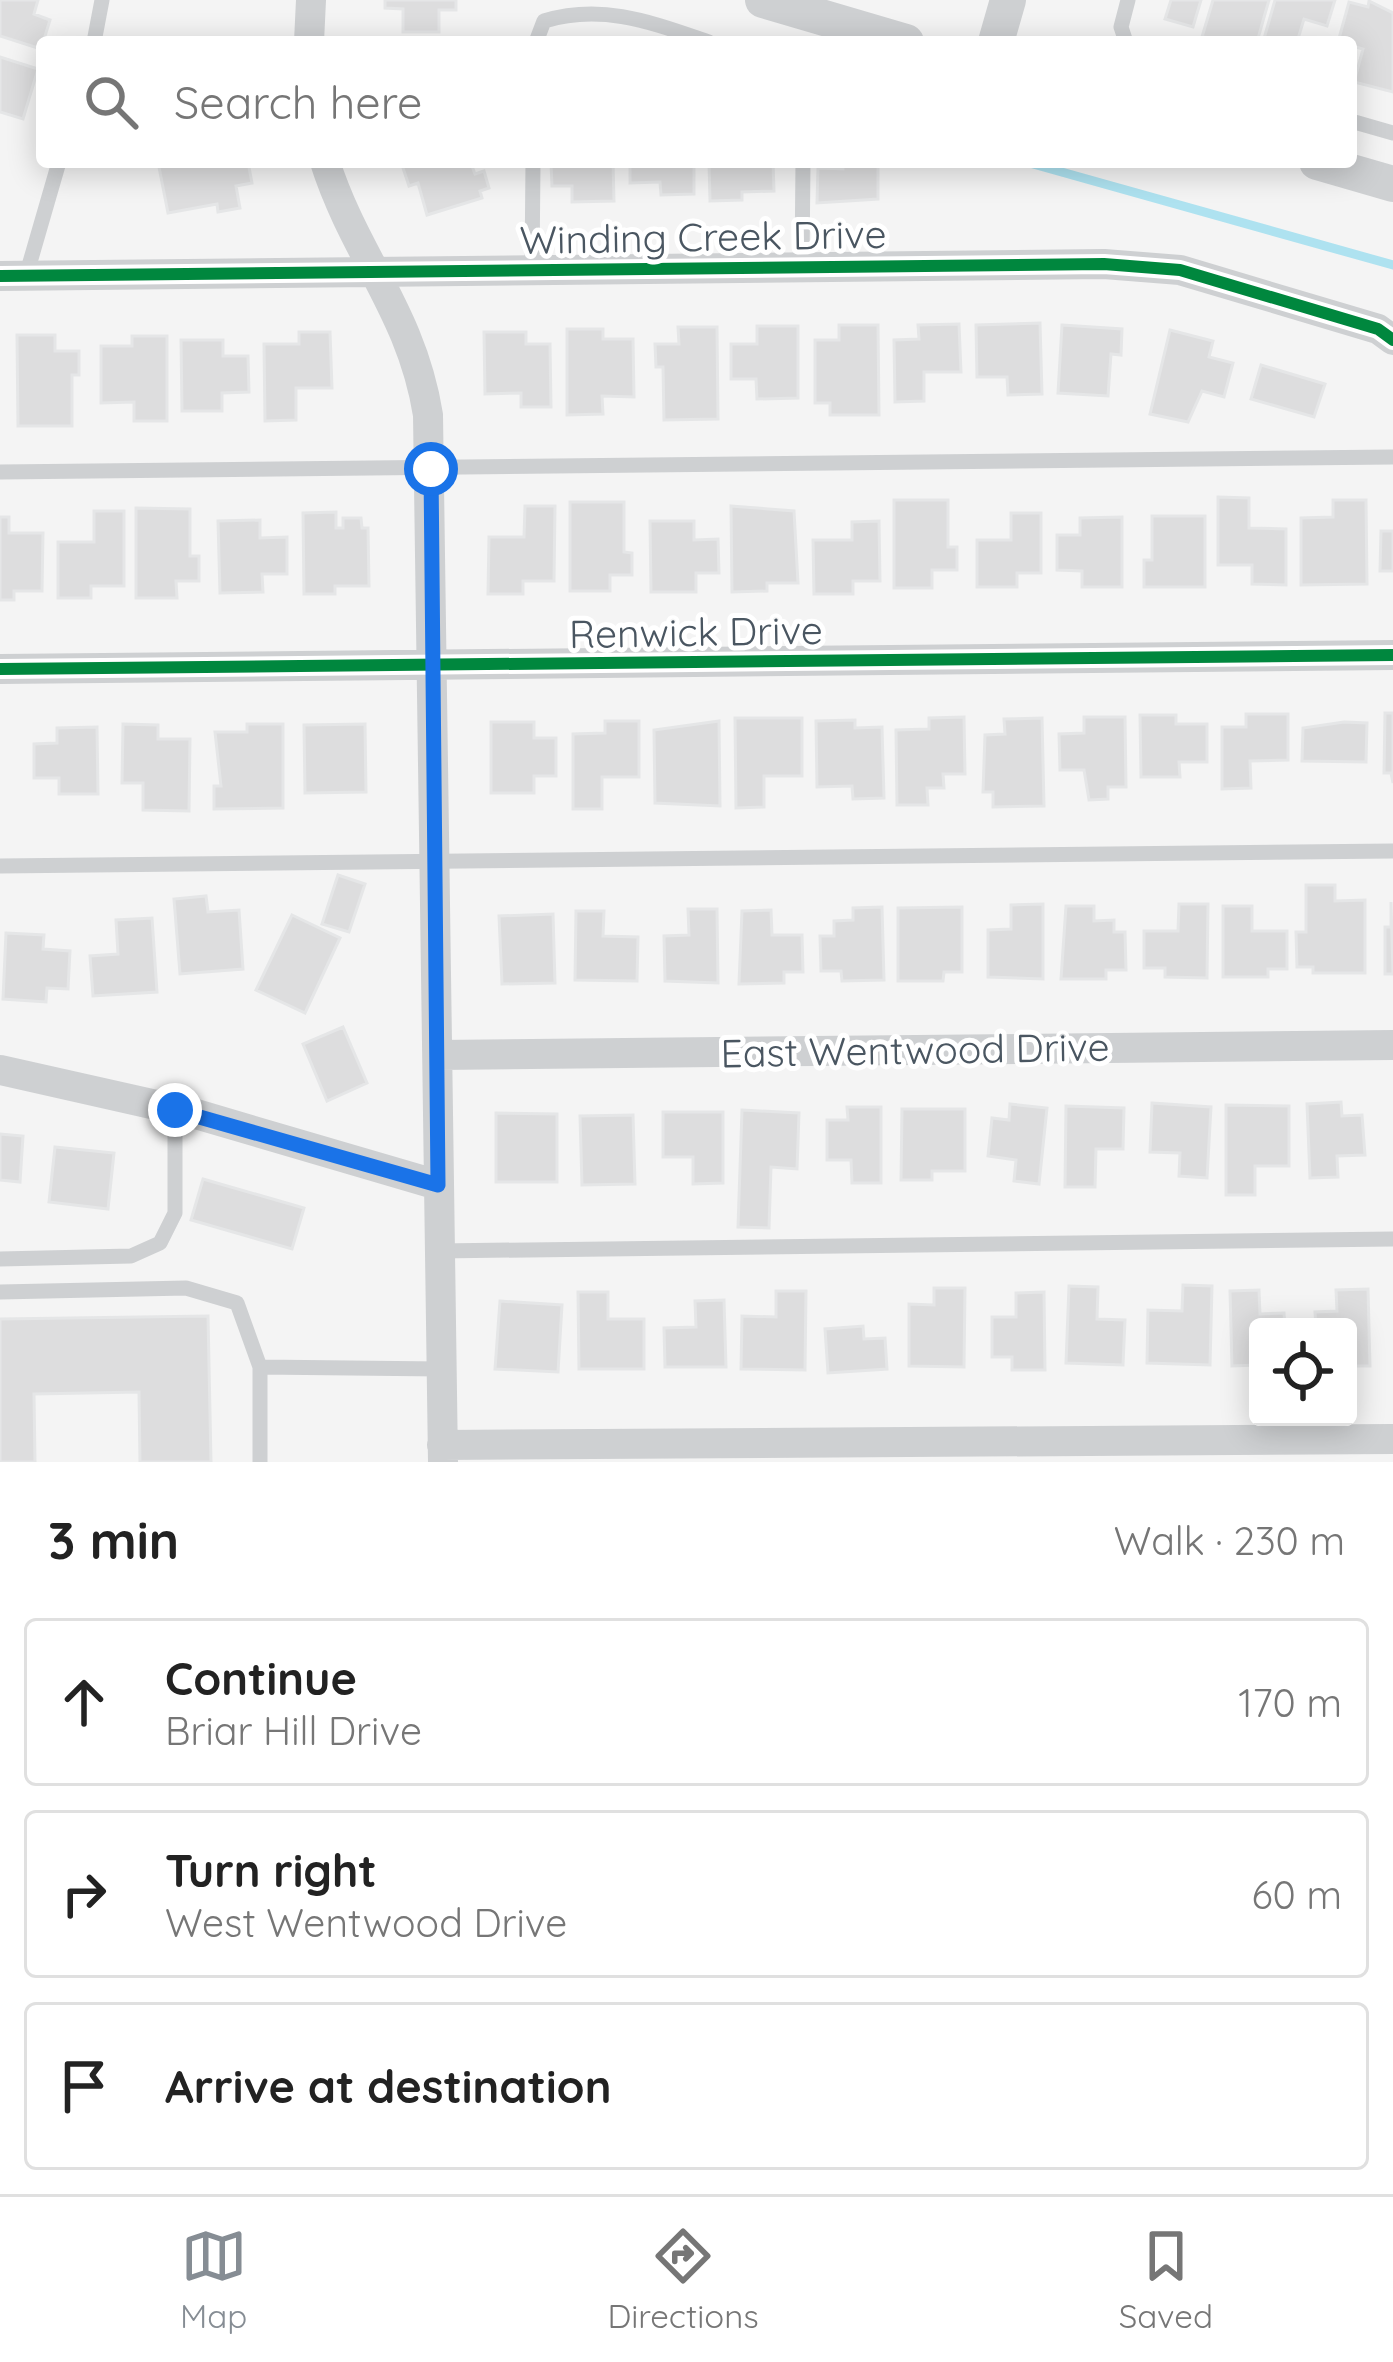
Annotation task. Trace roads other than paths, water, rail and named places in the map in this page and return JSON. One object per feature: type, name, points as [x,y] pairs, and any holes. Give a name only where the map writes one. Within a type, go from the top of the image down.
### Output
[{"type":"street","points":[[309,36],[311,0]]},
{"type":"street","points":[[763,0],[886,36]]},
{"type":"street","points":[[998,36],[1008,0]]},
{"type":"street","points":[[328,168],[373,271],[400,314],[420,366],[431,469],[442,1454],[1393,1439]]},
{"type":"street","points":[[1338,168],[1393,184]]},
{"type":"street","name":"Winding Creek Drive","points":[[13,276],[802,264],[1180,270],[1378,329],[1393,340]]},
{"type":"street","name":"Renwick Drive","points":[[0,669],[1393,655]]},
{"type":"street","name":"East Wentwood Drive","points":[[438,1055],[1393,1045]]},
{"type":"street","points":[[0,1070],[175,1110],[438,1185]]},
{"type":"lane","points":[[95,36],[102,0]]},
{"type":"lane","points":[[1124,36],[1121,27],[1128,0]]},
{"type":"lane","points":[[538,36],[544,21],[577,10],[633,16],[691,36]]},
{"type":"lane","points":[[1357,123],[1393,133]]},
{"type":"lane","points":[[13,276],[57,168]]},
{"type":"lane","points":[[532,268],[533,168]]},
{"type":"lane","points":[[802,264],[803,168]]},
{"type":"lane","points":[[0,472],[1393,457]]},
{"type":"lane","points":[[0,866],[1393,851]]},
{"type":"lane","points":[[0,1258],[130,1256],[160,1244],[175,1213],[175,1110]]},
{"type":"lane","points":[[439,1251],[1393,1239]]},
{"type":"lane","points":[[0,1292],[186,1288],[236,1303],[260,1367],[260,1462]]},
{"type":"lane","points":[[260,1367],[441,1369]]},
{"type":"waterway","points":[[1047,168],[1393,265]]}]
